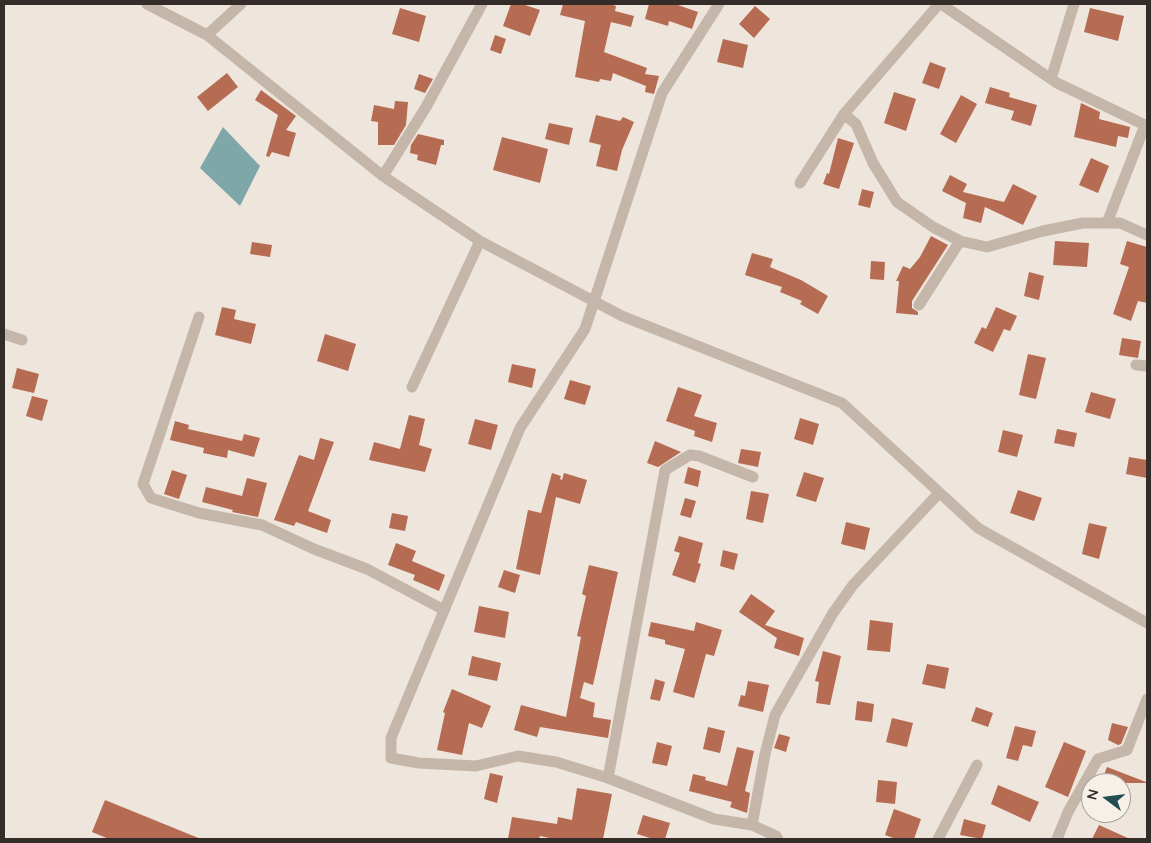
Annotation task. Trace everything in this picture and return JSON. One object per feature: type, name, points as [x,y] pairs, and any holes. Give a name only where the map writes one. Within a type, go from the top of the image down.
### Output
[{"type":"street","points":[[147,4],[207,35],[383,176],[480,241],[622,316],[842,403],[978,528],[1147,623]]},
{"type":"street","points":[[207,35],[241,4]]},
{"type":"street","points":[[383,176],[426,107],[482,4]]},
{"type":"street","points":[[719,4],[662,93],[585,329],[520,428],[391,738],[391,758],[419,763],[476,766],[518,756],[556,762],[608,778],[714,818],[752,825],[776,836],[778,839]]},
{"type":"street","points":[[800,183],[844,114],[940,4],[1051,79],[1146,126],[1107,223]]},
{"type":"street","points":[[1051,79],[1074,4]]},
{"type":"street","points":[[844,114],[856,124],[873,163],[897,202],[933,227],[960,241],[987,247],[1044,231],[1083,224],[1107,223],[1120,223],[1147,236]]},
{"type":"street","points":[[412,387],[480,241]]},
{"type":"street","points":[[920,305],[960,241]]},
{"type":"street","points":[[199,317],[143,484],[151,498],[199,513],[262,525],[314,549],[367,569],[444,610]]},
{"type":"street","points":[[4,334],[22,340]]},
{"type":"street","points":[[608,778],[665,470],[690,455],[699,456],[753,478]]},
{"type":"street","points":[[752,825],[765,754],[775,715],[833,613],[852,585],[939,492]]},
{"type":"street","points":[[1057,839],[1068,812],[1098,759],[1127,750],[1147,699]]},
{"type":"street","points":[[938,839],[977,766]]},
{"type":"water","points":[[223,127],[260,166],[240,206],[200,168]]},
{"type":"building","points":[[511,4],[522,4],[540,10],[530,36],[503,26]]},
{"type":"building","points":[[563,4],[609,4],[616,6],[615,11],[634,16],[631,27],[611,22],[604,52],[647,68],[645,74],[659,76],[654,94],[645,92],[646,86],[613,73],[611,81],[600,79],[599,82],[575,77],[585,21],[560,15]]},
{"type":"building","points":[[649,4],[675,4],[698,12],[692,29],[669,21],[668,26],[645,19]]},
{"type":"building","points":[[755,6],[770,19],[754,38],[739,24]]},
{"type":"building","points":[[400,8],[426,16],[419,42],[392,34]]},
{"type":"building","points":[[1090,8],[1124,16],[1118,41],[1084,32]]},
{"type":"building","points":[[495,35],[506,39],[501,54],[490,50]]},
{"type":"building","points":[[723,39],[748,45],[743,68],[717,62]]},
{"type":"building","points":[[930,62],[946,68],[939,89],[922,83]]},
{"type":"building","points":[[227,73],[238,87],[208,111],[197,97]]},
{"type":"building","points":[[419,74],[433,79],[425,93],[414,89]]},
{"type":"building","points":[[990,87],[1010,93],[1009,97],[1037,105],[1031,126],[1011,120],[1014,111],[985,103]]},
{"type":"building","points":[[261,90],[296,116],[286,130],[296,133],[289,157],[272,152],[269,157],[266,156],[278,115],[255,100]]},
{"type":"building","points":[[894,92],[916,99],[906,131],[884,123]]},
{"type":"building","points":[[961,95],[977,104],[956,143],[940,134]]},
{"type":"building","points":[[395,101],[408,102],[406,125],[394,145],[378,145],[378,122],[371,121],[374,105],[394,109]]},
{"type":"building","points":[[1081,103],[1100,112],[1099,119],[1130,127],[1128,138],[1118,136],[1116,147],[1074,137]]},
{"type":"building","points":[[596,115],[620,121],[623,117],[634,122],[622,150],[617,171],[596,166],[601,145],[589,142]]},
{"type":"building","points":[[549,123],[573,128],[569,145],[545,139]]},
{"type":"building","points":[[418,134],[444,140],[444,145],[441,145],[436,165],[417,160],[418,155],[410,153],[411,145]]},
{"type":"building","points":[[502,137],[548,149],[540,183],[493,170]]},
{"type":"building","points":[[838,138],[854,143],[839,189],[823,184],[827,173],[829,174]]},
{"type":"building","points":[[1091,158],[1109,166],[1098,193],[1079,185]]},
{"type":"building","points":[[950,175],[967,184],[963,192],[1004,202],[1013,184],[1037,196],[1023,225],[985,207],[981,223],[963,218],[966,203],[942,191]]},
{"type":"building","points":[[862,189],[874,192],[870,208],[858,205]]},
{"type":"building","points":[[931,236],[948,245],[912,301],[912,308],[918,312],[918,315],[896,313],[899,281],[896,281],[903,266],[910,269],[920,257]]},
{"type":"building","points":[[1055,241],[1089,243],[1087,267],[1053,265]]},
{"type":"building","points":[[1127,241],[1147,247],[1147,303],[1138,301],[1131,321],[1113,314],[1129,267],[1120,264]]},
{"type":"building","points":[[252,242],[272,245],[270,257],[250,254]]},
{"type":"building","points":[[752,253],[773,259],[770,267],[801,280],[828,296],[818,314],[800,304],[802,301],[780,292],[782,287],[745,275]]},
{"type":"building","points":[[871,261],[885,262],[884,280],[870,279]]},
{"type":"building","points":[[1029,272],[1044,276],[1039,300],[1024,296]]},
{"type":"building","points":[[222,307],[236,310],[234,319],[256,324],[251,344],[215,335]]},
{"type":"building","points":[[996,307],[1017,316],[1010,331],[1004,329],[993,352],[974,343],[982,327],[986,329]]},
{"type":"building","points":[[325,334],[356,344],[348,371],[317,361]]},
{"type":"building","points":[[1122,338],[1141,341],[1138,358],[1119,355]]},
{"type":"building","points":[[1028,354],[1046,358],[1036,399],[1019,395]]},
{"type":"building","points":[[512,364],[536,369],[532,388],[508,382]]},
{"type":"building","points":[[17,368],[39,374],[34,393],[12,388]]},
{"type":"building","points":[[570,380],[591,386],[585,405],[564,399]]},
{"type":"building","points":[[678,387],[702,395],[694,416],[717,423],[712,442],[694,436],[695,431],[666,421]]},
{"type":"building","points":[[1091,392],[1116,399],[1110,419],[1085,412]]},
{"type":"building","points":[[32,396],[48,400],[42,421],[26,416]]},
{"type":"building","points":[[409,415],[425,419],[419,445],[432,449],[425,472],[369,460],[374,442],[400,449]]},
{"type":"building","points":[[800,418],[819,424],[813,445],[794,439]]},
{"type":"building","points":[[475,419],[498,425],[491,450],[468,444]]},
{"type":"building","points":[[175,421],[189,425],[188,429],[242,441],[244,434],[260,438],[254,457],[228,450],[227,458],[203,453],[204,448],[170,440]]},
{"type":"building","points":[[1057,429],[1077,433],[1074,447],[1054,443]]},
{"type":"building","points":[[1003,430],[1023,435],[1017,457],[998,452]]},
{"type":"building","points":[[320,438],[334,442],[308,511],[331,520],[327,533],[296,522],[294,526],[274,520],[299,455],[314,460]]},
{"type":"building","points":[[655,441],[681,452],[658,467],[647,463]]},
{"type":"building","points":[[741,449],[761,452],[758,467],[738,463]]},
{"type":"building","points":[[1129,457],[1147,460],[1147,478],[1126,474]]},
{"type":"building","points":[[688,467],[701,471],[698,487],[684,483]]},
{"type":"building","points":[[172,470],[187,475],[179,499],[164,494]]},
{"type":"building","points":[[804,472],[824,478],[816,502],[796,496]]},
{"type":"building","points":[[552,473],[561,476],[560,479],[562,480],[564,473],[587,480],[580,504],[556,497],[540,575],[516,569],[528,510],[541,513]]},
{"type":"building","points":[[247,478],[267,483],[258,517],[232,512],[233,510],[202,502],[206,487],[242,496]]},
{"type":"building","points":[[1018,490],[1042,498],[1034,521],[1010,513]]},
{"type":"building","points":[[751,491],[769,494],[763,523],[746,519]]},
{"type":"building","points":[[685,498],[696,501],[691,518],[680,515]]},
{"type":"building","points":[[392,513],[408,516],[405,531],[389,528]]},
{"type":"building","points":[[846,522],[870,528],[865,550],[841,544]]},
{"type":"building","points":[[1089,523],[1107,527],[1099,559],[1082,554]]},
{"type":"building","points":[[679,536],[703,543],[698,563],[701,564],[695,583],[672,575],[680,553],[674,551]]},
{"type":"building","points":[[396,543],[416,551],[412,561],[445,575],[439,591],[413,580],[415,575],[388,565]]},
{"type":"building","points":[[723,550],[738,554],[734,570],[720,566]]},
{"type":"building","points":[[589,565],[618,572],[593,685],[584,682],[580,698],[595,703],[593,717],[611,720],[608,738],[540,727],[537,737],[514,730],[521,705],[566,717],[581,637],[577,636],[586,596],[582,594]]},
{"type":"building","points":[[504,570],[520,575],[515,593],[498,587]]},
{"type":"building","points":[[751,594],[775,611],[765,625],[804,638],[799,656],[774,648],[777,638],[739,612]]},
{"type":"building","points":[[479,606],[509,612],[505,638],[474,632]]},
{"type":"building","points":[[870,620],[893,623],[890,652],[867,650]]},
{"type":"building","points":[[651,622],[694,631],[696,622],[722,630],[714,656],[706,654],[694,698],[673,692],[685,649],[665,644],[665,640],[648,636]]},
{"type":"building","points":[[823,651],[841,656],[830,705],[816,703],[819,682],[815,681]]},
{"type":"building","points":[[472,656],[501,663],[497,681],[468,675]]},
{"type":"building","points":[[927,664],[949,668],[945,689],[922,684]]},
{"type":"building","points":[[655,679],[665,682],[660,701],[650,699]]},
{"type":"building","points":[[748,681],[769,685],[763,712],[738,706],[741,695],[745,696]]},
{"type":"building","points":[[452,689],[491,706],[482,728],[469,723],[462,755],[437,750],[445,713],[443,712]]},
{"type":"building","points":[[857,701],[874,704],[872,722],[855,720]]},
{"type":"building","points":[[976,707],[993,713],[988,727],[971,721]]},
{"type":"building","points":[[892,718],[913,723],[907,747],[886,742]]},
{"type":"building","points":[[1112,723],[1128,727],[1121,744],[1118,745],[1108,740]]},
{"type":"building","points":[[1015,726],[1036,731],[1032,747],[1023,745],[1018,761],[1006,758]]},
{"type":"building","points":[[708,727],[725,731],[720,753],[703,749]]},
{"type":"building","points":[[779,734],[790,737],[786,752],[774,748]]},
{"type":"building","points":[[657,742],[672,746],[667,766],[652,763]]},
{"type":"building","points":[[1064,742],[1086,751],[1068,797],[1045,787]]},
{"type":"building","points":[[737,747],[754,751],[745,791],[750,793],[747,813],[730,807],[732,802],[689,791],[693,774],[706,777],[705,780],[727,786]]},
{"type":"building","points":[[1107,767],[1123,773],[1105,773]]},
{"type":"building","points":[[490,773],[503,776],[497,803],[484,799]]},
{"type":"building","points":[[1131,776],[1146,782],[1131,783]]},
{"type":"building","points":[[878,780],[897,782],[895,804],[876,802]]},
{"type":"building","points":[[998,785],[1039,802],[1030,822],[991,804]]},
{"type":"building","points":[[577,788],[612,794],[603,839],[554,839],[540,836],[539,839],[508,839],[512,817],[557,824],[558,817],[572,820]]},
{"type":"building","points":[[105,800],[201,839],[109,839],[92,832]]},
{"type":"building","points":[[894,809],[921,819],[914,839],[896,839],[885,835]]},
{"type":"building","points":[[643,815],[670,823],[665,839],[653,839],[637,834]]},
{"type":"building","points":[[964,819],[986,825],[982,839],[960,835]]},
{"type":"building","points":[[1099,825],[1130,839],[1092,839]]}]
